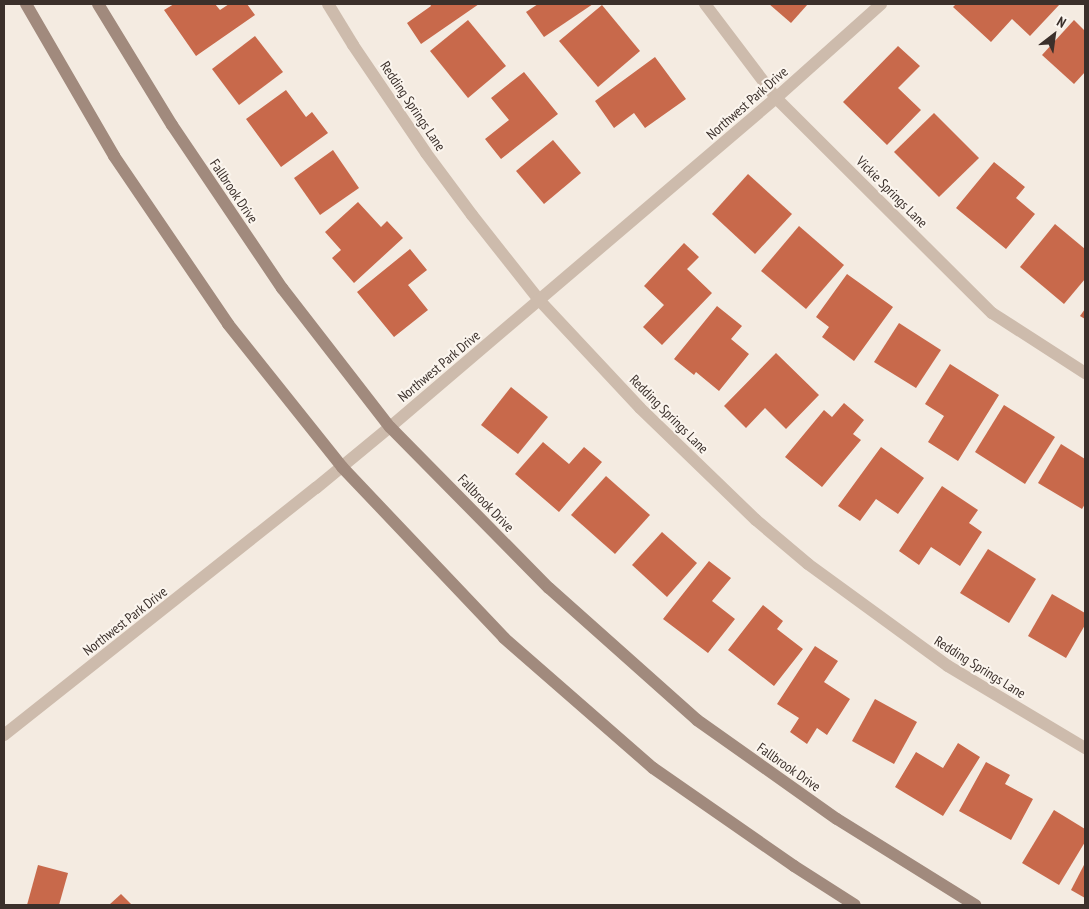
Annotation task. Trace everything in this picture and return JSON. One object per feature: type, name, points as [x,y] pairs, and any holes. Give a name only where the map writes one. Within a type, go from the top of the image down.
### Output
[{"type":"main road","points":[[26,4],[114,156],[228,324],[342,467],[504,638],[653,768],[794,866],[855,905]]},
{"type":"main road","name":"Fallbrook Drive","points":[[98,4],[172,125],[282,288],[390,427],[549,588],[697,720],[837,818],[974,905]]},
{"type":"street","name":"Redding Springs Lane","points":[[328,4],[353,45],[426,153],[540,301],[640,408],[756,520],[808,564],[948,666],[1085,748]]},
{"type":"street","name":"Vickie Springs Lane","points":[[705,4],[776,98],[992,313],[1085,374]]},
{"type":"street","name":"Northwest Park Drive","points":[[4,735],[390,427],[776,98],[881,4]]},
{"type":"building","points":[[174,4],[215,4],[220,10],[229,4],[247,4],[255,15],[196,56],[164,10]]},
{"type":"building","points":[[430,4],[479,4],[421,44],[407,23],[431,6]]},
{"type":"building","points":[[538,4],[593,4],[544,37],[526,12]]},
{"type":"building","points":[[769,4],[808,4],[791,23]]},
{"type":"building","points":[[956,4],[1060,4],[1030,36],[1012,19],[991,42],[953,7]]},
{"type":"building","points":[[602,5],[640,51],[598,87],[559,41]]},
{"type":"building","points":[[468,20],[506,66],[468,98],[430,51]]},
{"type":"building","points":[[1074,20],[1085,31],[1085,72],[1074,84],[1042,55]]},
{"type":"building","points":[[255,36],[283,72],[239,105],[212,69]]},
{"type":"building","points":[[898,46],[920,66],[898,88],[921,110],[887,145],[843,102]]},
{"type":"building","points":[[655,57],[686,99],[645,128],[634,113],[614,128],[595,101]]},
{"type":"building","points":[[524,72],[558,114],[501,159],[485,139],[509,120],[491,98]]},
{"type":"building","points":[[286,90],[306,117],[312,112],[328,133],[281,167],[246,119]]},
{"type":"building","points":[[934,113],[979,158],[939,197],[894,152]]},
{"type":"building","points":[[553,140],[581,173],[544,204],[516,171]]},
{"type":"building","points":[[333,150],[359,188],[320,215],[294,178]]},
{"type":"building","points":[[994,162],[1025,187],[1016,198],[1035,214],[1006,249],[956,208]]},
{"type":"building","points":[[748,174],[792,214],[755,254],[712,214]]},
{"type":"building","points":[[358,202],[381,227],[387,221],[403,238],[354,283],[332,258],[341,250],[325,232]]},
{"type":"building","points":[[1055,224],[1085,249],[1085,279],[1064,304],[1020,267]]},
{"type":"building","points":[[799,226],[844,265],[806,309],[761,271]]},
{"type":"building","points":[[684,243],[699,257],[687,269],[712,293],[662,345],[643,327],[664,305],[644,286]]},
{"type":"building","points":[[410,249],[427,270],[408,285],[428,310],[394,337],[357,292]]},
{"type":"building","points":[[847,274],[893,307],[854,361],[822,337],[829,327],[816,317]]},
{"type":"building","points":[[717,306],[742,326],[731,339],[749,354],[719,391],[696,372],[694,375],[674,359]]},
{"type":"building","points":[[1085,309],[1085,319],[1080,316]]},
{"type":"building","points":[[899,323],[941,350],[916,388],[874,362]]},
{"type":"building","points":[[776,353],[819,395],[786,429],[765,408],[746,428],[724,406]]},
{"type":"building","points":[[950,364],[999,395],[958,461],[928,442],[944,416],[925,404]]},
{"type":"building","points":[[511,387],[548,417],[518,454],[481,425]]},
{"type":"building","points":[[844,403],[864,420],[853,434],[861,440],[822,487],[785,457],[824,410],[832,417]]},
{"type":"building","points":[[1004,405],[1055,437],[1025,484],[975,452]]},
{"type":"building","points":[[543,442],[569,464],[584,447],[602,462],[559,512],[515,474]]},
{"type":"building","points":[[1061,444],[1085,459],[1085,504],[1082,509],[1038,483]]},
{"type":"building","points":[[881,447],[924,478],[898,514],[876,499],[860,521],[838,506]]},
{"type":"building","points":[[606,476],[650,515],[615,554],[571,515]]},
{"type":"building","points":[[942,486],[978,510],[969,523],[982,532],[960,566],[931,547],[919,565],[899,551]]},
{"type":"building","points":[[662,532],[697,563],[667,597],[632,565]]},
{"type":"building","points":[[988,549],[1036,579],[1009,623],[960,593]]},
{"type":"building","points":[[709,561],[731,578],[712,601],[735,619],[708,653],[663,619]]},
{"type":"building","points":[[1052,594],[1085,613],[1085,625],[1066,658],[1028,636]]},
{"type":"building","points":[[763,605],[783,621],[777,629],[803,649],[774,686],[728,650]]},
{"type":"building","points":[[815,646],[838,661],[824,682],[850,699],[827,735],[817,728],[807,744],[790,732],[799,718],[777,704]]},
{"type":"building","points":[[875,699],[917,722],[894,764],[852,741]]},
{"type":"building","points":[[958,743],[980,757],[943,816],[895,787],[916,752],[943,768]]},
{"type":"building","points":[[986,762],[1010,775],[1005,784],[1033,799],[1011,840],[959,811]]},
{"type":"building","points":[[1054,810],[1085,829],[1085,842],[1059,885],[1022,863]]},
{"type":"building","points":[[1085,863],[1085,898],[1071,890]]},
{"type":"building","points":[[38,865],[68,873],[59,905],[27,905]]},
{"type":"building","points":[[121,894],[132,905],[109,905]]}]
